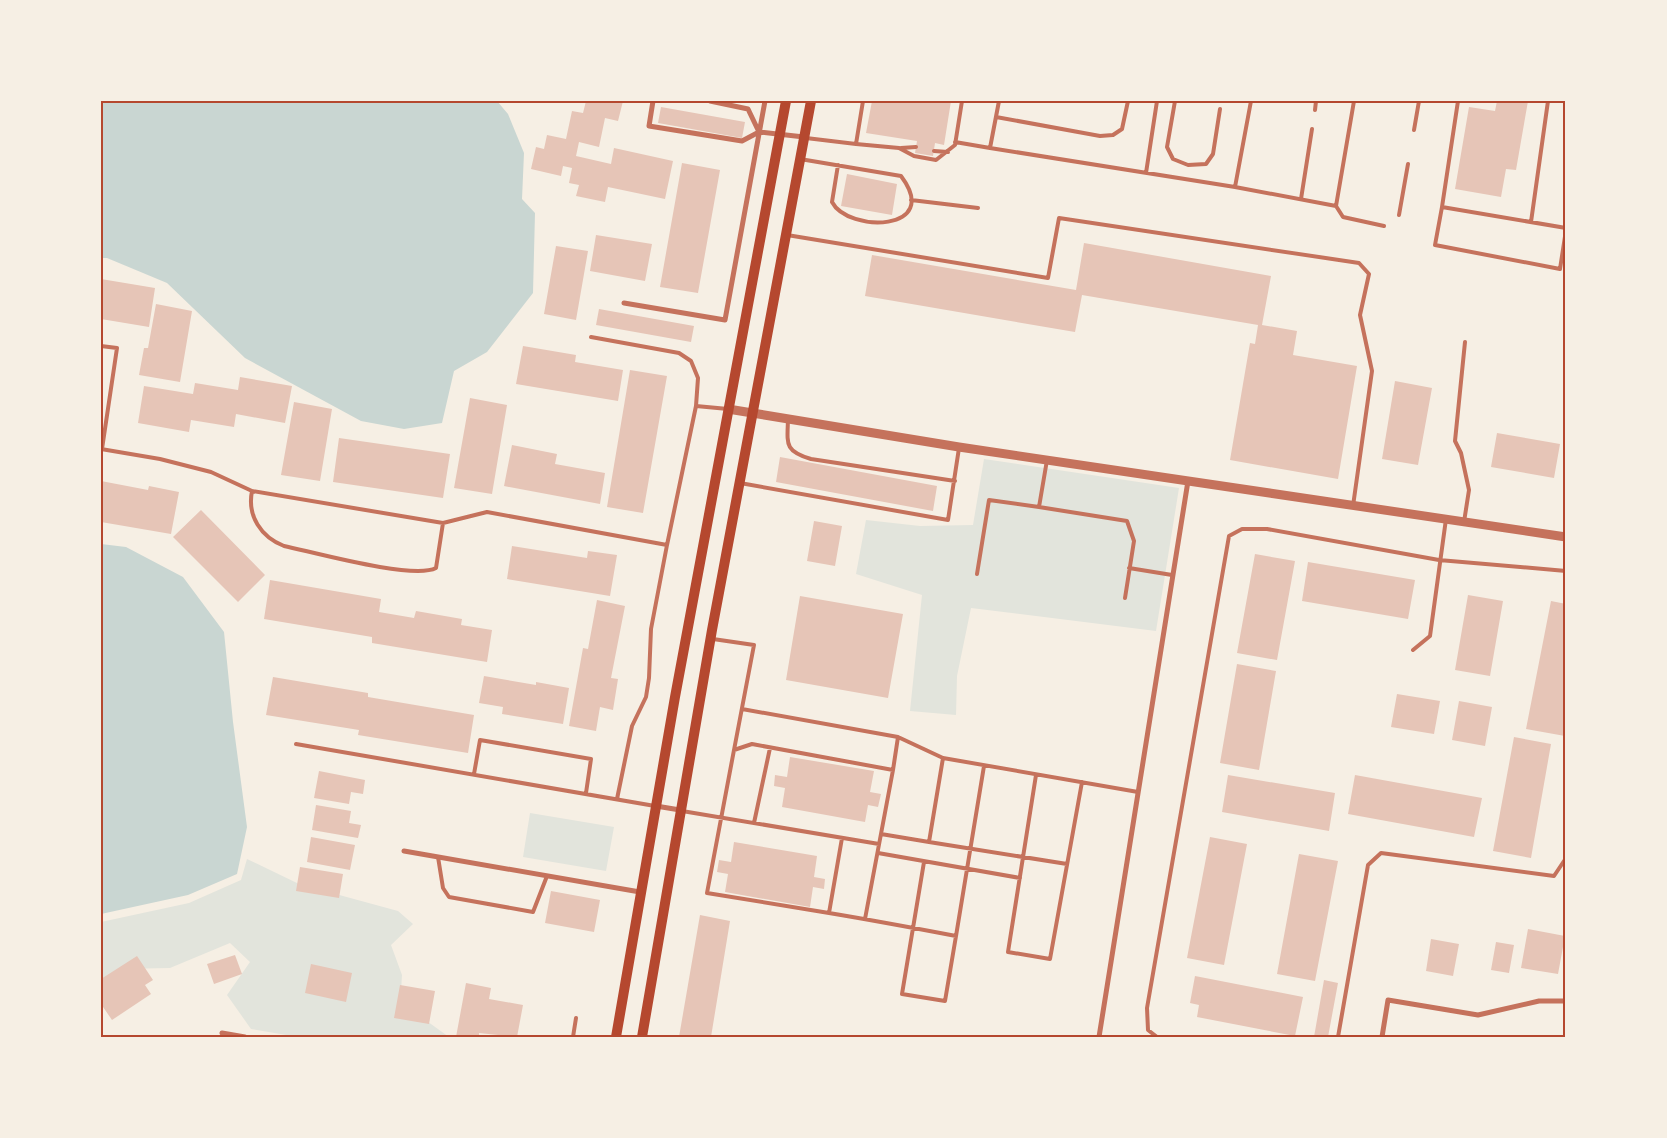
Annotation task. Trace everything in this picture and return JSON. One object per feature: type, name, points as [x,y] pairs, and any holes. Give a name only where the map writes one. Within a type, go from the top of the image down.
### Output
[{"type":"main road","points":[[616,1037],[655,806],[786,101]]},
{"type":"main road","points":[[642,1037],[710,639],[754,413],[811,101]]},
{"type":"street","points":[[653,101],[649,126],[742,141],[759,132],[804,137]]},
{"type":"street","points":[[710,101],[748,109],[759,132]]},
{"type":"street","points":[[624,303],[725,320],[765,101]]},
{"type":"street","points":[[728,409],[959,447],[1566,537]]},
{"type":"street","points":[[1099,1037],[1188,480]]},
{"type":"street","points":[[655,806],[680,810]]},
{"type":"street","points":[[404,851],[640,892]]},
{"type":"street","points":[[1382,1037],[1388,1000],[1478,1015],[1539,1001],[1566,1001]]},
{"type":"street","points":[[222,1033],[245,1037]]},
{"type":"lane","points":[[856,144],[863,101]]},
{"type":"lane","points":[[899,148],[914,156],[936,160],[948,152],[955,142],[962,101]]},
{"type":"lane","points":[[990,148],[999,101]]},
{"type":"lane","points":[[996,117],[1100,136],[1113,135],[1122,129],[1128,101]]},
{"type":"lane","points":[[1146,173],[1157,101]]},
{"type":"lane","points":[[1175,101],[1167,147],[1173,159],[1188,166],[1206,164],[1213,154],[1220,108]]},
{"type":"lane","points":[[1236,187],[1251,101]]},
{"type":"lane","points":[[1315,110],[1316,101]]},
{"type":"lane","points":[[1354,101],[1336,206],[1343,217],[1384,226]]},
{"type":"lane","points":[[1414,130],[1419,101]]},
{"type":"lane","points":[[1442,207],[1566,229],[1560,269],[1435,245],[1458,101]]},
{"type":"lane","points":[[1531,222],[1548,101]]},
{"type":"lane","points":[[1301,199],[1312,129]]},
{"type":"lane","points":[[804,137],[856,144],[916,148]]},
{"type":"lane","points":[[955,142],[1236,187],[1336,206]]},
{"type":"lane","points":[[934,151],[948,152]]},
{"type":"lane","points":[[800,159],[838,165],[901,176],[910,189],[911,200],[908,213],[891,222],[882,223],[842,214],[832,202],[838,165]]},
{"type":"lane","points":[[1399,215],[1408,164]]},
{"type":"lane","points":[[911,200],[978,208]]},
{"type":"lane","points":[[787,235],[1048,278],[1059,218],[1358,262],[1369,274],[1360,315],[1372,371],[1353,506]]},
{"type":"lane","points":[[591,337],[679,353],[691,361],[698,378],[696,406],[651,629],[649,678],[646,697],[632,726],[617,799]]},
{"type":"lane","points":[[1464,522],[1469,490],[1461,453],[1454,440],[1466,342]]},
{"type":"lane","points":[[101,346],[116,348],[102,449],[160,459],[211,472],[252,491],[442,523],[487,512],[667,545]]},
{"type":"lane","points":[[696,406],[728,409]]},
{"type":"lane","points":[[788,420],[787,442],[790,449],[797,454],[811,459],[955,481]]},
{"type":"lane","points":[[740,483],[948,520],[959,447]]},
{"type":"lane","points":[[1039,507],[1047,460]]},
{"type":"lane","points":[[252,491],[250,502],[254,518],[264,534],[272,541],[284,546],[400,570],[423,572],[436,568],[442,523]]},
{"type":"lane","points":[[977,574],[989,500],[1127,521],[1134,541],[1125,598]]},
{"type":"lane","points":[[1413,650],[1430,636],[1446,519]]},
{"type":"lane","points":[[1157,1037],[1148,1030],[1147,1008],[1229,536],[1242,529],[1267,529],[1439,560],[1566,571]]},
{"type":"lane","points":[[1129,568],[1172,575]]},
{"type":"lane","points":[[710,639],[754,645],[707,893],[956,936]]},
{"type":"lane","points":[[742,709],[898,738],[943,758],[1138,792]]},
{"type":"lane","points":[[865,919],[898,738]]},
{"type":"lane","points":[[474,774],[480,740],[591,759],[586,793]]},
{"type":"lane","points":[[296,744],[655,806]]},
{"type":"lane","points":[[734,750],[752,744],[892,770]]},
{"type":"lane","points":[[754,823],[770,748]]},
{"type":"lane","points":[[928,842],[943,758]]},
{"type":"lane","points":[[924,862],[902,994],[945,1001],[984,766]]},
{"type":"lane","points":[[1036,775],[1008,952],[1050,959],[1082,782]]},
{"type":"lane","points":[[680,810],[879,844]]},
{"type":"lane","points":[[881,834],[1067,864]]},
{"type":"lane","points":[[829,913],[842,838]]},
{"type":"lane","points":[[878,853],[1020,878]]},
{"type":"lane","points":[[1338,1037],[1368,865],[1381,854],[1554,876],[1566,858]]},
{"type":"lane","points":[[438,857],[443,888],[449,897],[515,910],[533,912],[548,876]]},
{"type":"lane","points":[[573,1037],[576,1018]]},
{"type":"shaded area","points":[[101,101],[497,101],[508,114],[524,153],[522,199],[535,213],[533,293],[487,352],[454,371],[442,423],[404,429],[361,421],[245,358],[167,283],[107,258],[101,258]]},
{"type":"shaded area","points":[[984,459],[1179,488],[1156,631],[971,608],[957,676],[956,715],[910,711],[922,595],[856,574],[866,520],[920,526],[973,525]]},
{"type":"shaded area","points":[[101,544],[126,547],[183,577],[224,632],[233,722],[247,827],[237,874],[188,895],[101,914]]},
{"type":"shaded area","points":[[530,813],[614,827],[606,871],[523,857]]},
{"type":"shaded area","points":[[247,859],[299,884],[398,911],[413,924],[391,945],[402,975],[401,991],[406,1006],[449,1037],[298,1037],[251,1029],[227,995],[250,962],[230,943],[170,968],[118,969],[101,985],[101,922],[189,903],[241,880]]},
{"type":"building","points":[[586,101],[623,101],[618,121],[605,118],[599,147],[579,142],[576,156],[611,164],[614,148],[673,161],[665,199],[608,187],[605,202],[576,196],[579,185],[569,183],[572,168],[563,166],[561,176],[531,169],[536,147],[544,149],[547,135],[566,139],[572,111],[583,113]]},
{"type":"building","points":[[872,101],[951,101],[944,145],[935,143],[933,156],[915,153],[917,141],[866,133]]},
{"type":"building","points":[[1497,101],[1528,101],[1516,170],[1506,169],[1501,197],[1455,189],[1469,107],[1495,111]]},
{"type":"building","points":[[661,107],[745,122],[742,138],[658,123]]},
{"type":"building","points":[[682,163],[720,170],[698,293],[660,287]]},
{"type":"building","points":[[847,174],[897,184],[892,215],[841,206]]},
{"type":"building","points":[[596,235],[652,244],[645,281],[590,271]]},
{"type":"building","points":[[1084,243],[1271,276],[1262,325],[1297,331],[1293,355],[1357,366],[1338,479],[1230,460],[1250,343],[1255,344],[1258,325],[1082,295],[1075,332],[865,296],[872,255],[1076,290]]},
{"type":"building","points":[[556,246],[588,251],[576,320],[544,314]]},
{"type":"building","points":[[101,279],[155,288],[149,327],[101,319]]},
{"type":"building","points":[[156,304],[192,311],[180,382],[139,375],[144,348],[148,348]]},
{"type":"building","points":[[599,309],[694,326],[691,342],[596,325]]},
{"type":"building","points":[[523,346],[576,355],[575,362],[623,370],[618,401],[516,384]]},
{"type":"building","points":[[630,370],[667,376],[643,513],[607,507]]},
{"type":"building","points":[[240,377],[292,386],[285,423],[236,414],[234,427],[191,420],[189,432],[138,423],[144,386],[193,394],[195,383],[238,390]]},
{"type":"building","points":[[1395,381],[1432,388],[1418,465],[1382,459]]},
{"type":"building","points":[[470,398],[507,405],[492,494],[454,488]]},
{"type":"building","points":[[294,402],[332,409],[320,481],[281,475]]},
{"type":"building","points":[[1497,433],[1560,444],[1554,478],[1491,467]]},
{"type":"building","points":[[339,438],[450,454],[443,498],[333,482]]},
{"type":"building","points":[[512,445],[557,454],[555,464],[605,473],[600,504],[504,486]]},
{"type":"building","points":[[780,457],[937,486],[933,511],[776,482]]},
{"type":"building","points":[[101,481],[148,490],[149,486],[179,492],[171,534],[101,522]]},
{"type":"building","points":[[201,510],[265,575],[238,602],[173,537]]},
{"type":"building","points":[[814,521],[842,526],[835,566],[807,561]]},
{"type":"building","points":[[512,546],[587,558],[588,551],[617,555],[610,596],[507,579]]},
{"type":"building","points":[[1255,554],[1295,561],[1277,660],[1237,653]]},
{"type":"building","points":[[1308,562],[1415,580],[1408,619],[1302,601]]},
{"type":"building","points":[[270,580],[381,599],[379,612],[414,618],[416,611],[462,619],[461,625],[492,630],[487,662],[372,643],[372,637],[264,619]]},
{"type":"building","points":[[1468,595],[1503,601],[1490,676],[1455,670]]},
{"type":"building","points":[[800,596],[903,614],[888,698],[786,680]]},
{"type":"building","points":[[597,600],[625,606],[611,678],[618,679],[613,710],[600,707],[596,731],[569,726],[583,648],[588,649]]},
{"type":"building","points":[[1551,601],[1566,604],[1565,736],[1526,729]]},
{"type":"building","points":[[1237,664],[1276,671],[1259,770],[1220,763]]},
{"type":"building","points":[[484,676],[536,685],[536,682],[569,688],[563,724],[502,714],[503,707],[479,703]]},
{"type":"building","points":[[273,677],[368,693],[368,697],[474,715],[468,753],[358,735],[359,730],[266,715]]},
{"type":"building","points":[[1397,694],[1440,701],[1434,734],[1391,727]]},
{"type":"building","points":[[1459,701],[1492,707],[1485,746],[1452,740]]},
{"type":"building","points":[[1514,737],[1551,744],[1531,858],[1493,851]]},
{"type":"building","points":[[790,757],[874,771],[870,792],[881,794],[878,807],[868,805],[865,822],[782,807],[785,788],[774,786],[775,775],[787,777]]},
{"type":"building","points":[[319,771],[365,780],[363,794],[351,792],[349,804],[314,798]]},
{"type":"building","points":[[1228,775],[1335,793],[1329,831],[1222,812]]},
{"type":"building","points":[[1355,775],[1482,798],[1474,837],[1348,814]]},
{"type":"building","points":[[316,805],[351,811],[349,823],[361,825],[358,838],[312,830]]},
{"type":"building","points":[[311,837],[355,845],[350,870],[307,862]]},
{"type":"building","points":[[1210,837],[1247,844],[1224,965],[1187,958]]},
{"type":"building","points":[[734,842],[817,856],[814,877],[825,879],[824,889],[813,887],[810,907],[725,892],[728,874],[717,872],[719,860],[731,862]]},
{"type":"building","points":[[1299,854],[1338,861],[1315,981],[1277,974]]},
{"type":"building","points":[[300,867],[343,874],[339,898],[296,891]]},
{"type":"building","points":[[551,891],[600,900],[594,932],[545,923]]},
{"type":"building","points":[[700,915],[730,921],[711,1037],[679,1037]]},
{"type":"building","points":[[1528,929],[1565,936],[1558,974],[1521,968]]},
{"type":"building","points":[[1431,939],[1459,944],[1453,976],[1426,971]]},
{"type":"building","points":[[1496,942],[1514,945],[1509,973],[1491,970]]},
{"type":"building","points":[[235,955],[242,974],[214,984],[207,964]]},
{"type":"building","points":[[137,956],[153,980],[145,985],[151,994],[112,1020],[101,1004],[101,979]]},
{"type":"building","points":[[311,964],[352,973],[346,1002],[305,993]]},
{"type":"building","points":[[1195,976],[1303,997],[1295,1036],[1197,1017],[1199,1005],[1190,1003]]},
{"type":"building","points":[[1324,980],[1338,983],[1328,1037],[1314,1037]]},
{"type":"building","points":[[466,983],[491,988],[489,999],[523,1005],[517,1037],[479,1033],[479,1037],[456,1037]]},
{"type":"building","points":[[400,985],[435,991],[429,1024],[394,1018]]}]
